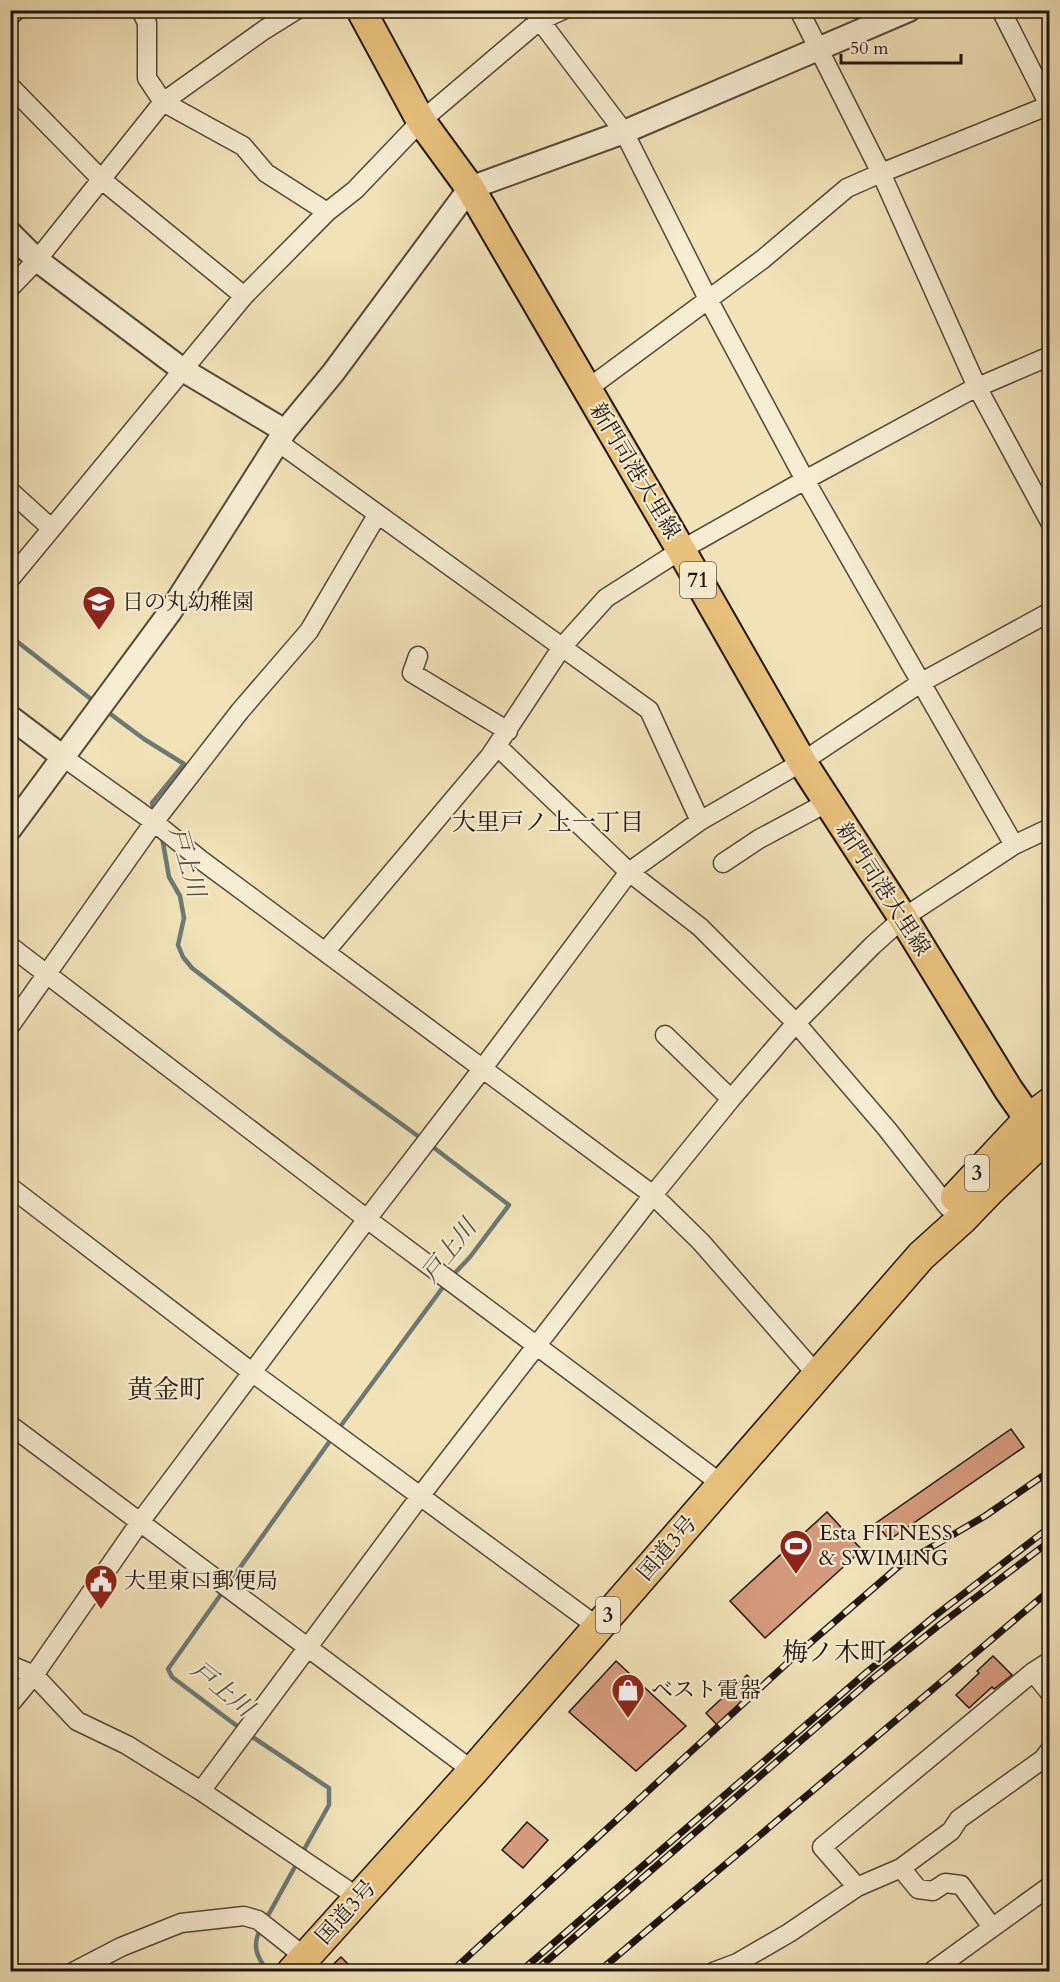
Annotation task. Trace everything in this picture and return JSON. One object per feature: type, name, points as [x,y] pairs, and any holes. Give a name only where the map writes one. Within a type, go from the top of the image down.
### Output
[{"type":"highway","name":"国道3号","points":[[921,1256],[948,1207],[1045,1126]]},
{"type":"highway","name":"国道3号","points":[[305,1967],[359,1898],[473,1771],[921,1256],[990,1190],[1045,1126]]},
{"type":"main road","name":"新門司港大里線","points":[[361,10],[421,121],[470,188],[802,762],[903,918],[1008,1089],[1045,1126]]},
{"type":"street","points":[[10,16],[17,10]]},
{"type":"street","points":[[141,10],[147,23],[147,78],[163,102],[243,146],[266,173],[327,212]]},
{"type":"street","points":[[10,288],[38,260],[163,102],[296,10]]},
{"type":"street","points":[[10,579],[244,296],[327,212],[355,189],[421,121],[536,16],[563,10]]},
{"type":"street","points":[[799,10],[881,173],[977,387],[1050,522]]},
{"type":"street","points":[[10,829],[170,612],[282,436],[333,373],[470,188],[624,132],[909,10]]},
{"type":"street","points":[[586,390],[763,259],[847,188],[1049,106],[1000,10]]},
{"type":"street","points":[[536,16],[624,132],[708,299],[805,480],[1014,845]]},
{"type":"street","points":[[10,86],[102,180],[244,296]]},
{"type":"street","points":[[10,232],[38,260],[183,370],[282,436],[377,515],[649,710],[700,821]]},
{"type":"street","points":[[325,952],[502,738],[562,647],[606,598],[681,550],[805,480],[977,387],[1050,356]]},
{"type":"street","points":[[10,491],[51,528]]},
{"type":"street","points":[[10,1026],[154,822],[240,711],[309,631],[377,515]]},
{"type":"street","points":[[10,1704],[34,1675],[140,1522],[629,872],[700,821],[802,762],[922,682],[1050,612]]},
{"type":"street","points":[[418,656],[412,672],[502,738],[629,872],[700,927],[796,1023],[887,1129],[948,1207]]},
{"type":"street","points":[[10,717],[653,1195],[701,1242],[818,1376]]},
{"type":"street","points":[[723,863],[759,839],[828,802]]},
{"type":"street","points":[[201,1791],[421,1495],[653,1195],[796,1023],[903,918],[1014,845],[1050,828]]},
{"type":"street","points":[[10,946],[368,1219],[723,1485]]},
{"type":"street","points":[[665,1035],[731,1099]]},
{"type":"street","points":[[10,1187],[253,1373],[598,1626]]},
{"type":"street","points":[[10,1425],[473,1771]]},
{"type":"street","points":[[856,1887],[822,1847],[1033,1672],[1050,1661]]},
{"type":"street","points":[[10,1665],[34,1675],[77,1720],[127,1745],[201,1791],[359,1898]]},
{"type":"street","points":[[1033,1672],[1050,1693]]},
{"type":"street","points":[[713,1971],[737,1963],[789,1933],[856,1887],[901,1868],[951,1831],[959,1819],[1043,1759],[1050,1750]]},
{"type":"street","points":[[901,1868],[918,1889],[933,1892],[945,1883],[961,1885],[992,1927]]},
{"type":"street","points":[[931,1971],[1050,1886]]},
{"type":"street","points":[[73,1971],[121,1947],[181,1923],[244,1916],[258,1920],[305,1967]]},
{"type":"building","points":[[1011,1429],[1024,1447],[889,1540],[876,1523]]},
{"type":"building","name":"Esta FITNESS & SWIMING","points":[[827,1512],[862,1550],[765,1638],[730,1601]]},
{"type":"building","points":[[993,1656],[1012,1675],[994,1689],[992,1687],[969,1708],[956,1695]]},
{"type":"building","name":"ベスト電器","points":[[616,1661],[686,1726],[636,1771],[569,1712]]},
{"type":"building","points":[[747,1675],[759,1688],[717,1725],[706,1713]]},
{"type":"building","points":[[527,1822],[548,1840],[523,1868],[502,1850]]},
{"type":"building","points":[[341,1957],[355,1971],[326,1971]]},
{"type":"waterway","name":"戸上川","points":[[10,636],[96,703]]},
{"type":"waterway","name":"戸上川","points":[[105,710],[144,739],[184,764],[152,803],[154,812]]},
{"type":"waterway","name":"戸上川","points":[[162,837],[169,877],[180,896],[184,918],[178,945],[183,957],[192,968],[422,1139]]},
{"type":"waterway","name":"戸上川","points":[[429,1144],[509,1205],[470,1257],[451,1277]]},
{"type":"waterway","name":"戸上川","points":[[337,1431],[446,1283]]},
{"type":"waterway","name":"戸上川","points":[[229,1583],[332,1438]]},
{"type":"waterway","name":"戸上川","points":[[224,1590],[168,1669],[172,1677],[241,1729]]},
{"type":"waterway","name":"戸上川","points":[[248,1734],[329,1788],[329,1805],[301,1855]]},
{"type":"waterway","name":"戸上川","points":[[265,1921],[297,1863]]},
{"type":"waterway","name":"戸上川","points":[[261,1928],[256,1946],[268,1972]]},
{"type":"railway","points":[[451,1972],[795,1656],[899,1566],[985,1516],[1050,1471]]},
{"type":"railway","points":[[520,1972],[867,1672],[936,1615],[1050,1527]]},
{"type":"railway","points":[[534,1972],[871,1680],[1050,1541]]},
{"type":"railway","points":[[598,1972],[1050,1590]]},
{"type":"place","name":"日の丸幼稚園","points":[[99,631]]},
{"type":"place","name":"Esta FITNESS & SWIMING","points":[[796,1575]]},
{"type":"place","name":"大里東口郵便局","points":[[101,1610]]},
{"type":"place","name":"ベスト電器","points":[[628,1719]]},
{"type":"district","name":"大里戸ノ上一丁目","points":[[548,822]]},
{"type":"district","name":"黄金町","points":[[166,1389]]},
{"type":"district","name":"梅ノ木町","points":[[834,1652]]}]
